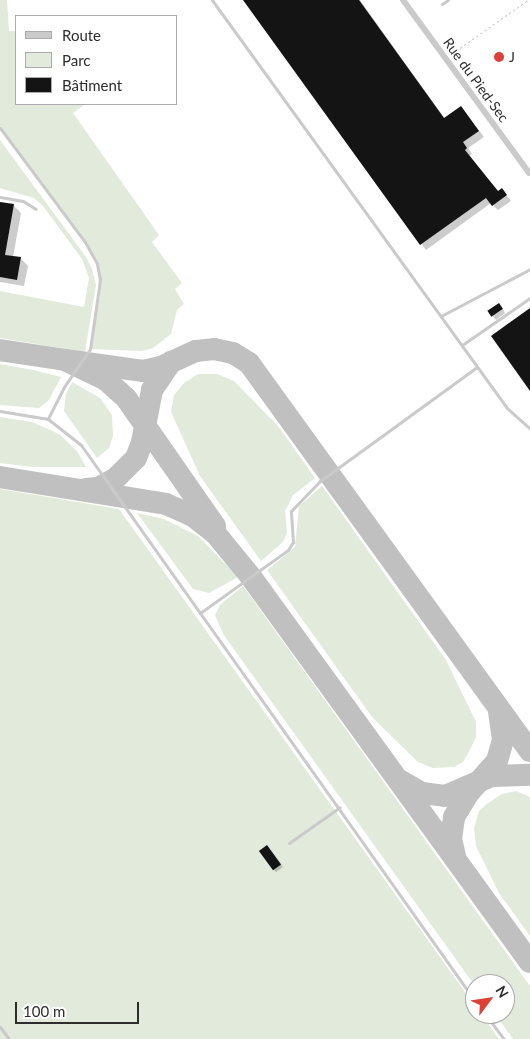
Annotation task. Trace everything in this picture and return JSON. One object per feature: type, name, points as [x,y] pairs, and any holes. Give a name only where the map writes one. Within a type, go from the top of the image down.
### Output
[{"type":"street","name":"Rue du Pied-Sec","points":[[403,0],[529,174]]},
{"type":"street","points":[[529,174],[526,166],[530,162]]},
{"type":"lane","points":[[212,0],[507,408],[530,429]]},
{"type":"lane","points":[[442,4],[448,0]]},
{"type":"lane","points":[[0,128],[85,242],[97,264],[100,280],[90,350],[68,380],[48,420]]},
{"type":"lane","points":[[0,197],[23,201],[36,209]]},
{"type":"lane","points":[[441,316],[530,269]]},
{"type":"lane","points":[[462,345],[530,298]]},
{"type":"lane","points":[[200,614],[288,550],[293,542],[292,511],[320,481],[477,367]]},
{"type":"lane","points":[[0,411],[48,420],[81,445],[200,614],[340,807],[465,987]]},
{"type":"lane","points":[[289,843],[340,807]]},
{"type":"lane","points":[[493,1024],[504,1039]]},
{"type":"lane","points":[[0,1027],[9,1039]]},
{"type":"path","points":[[460,48],[528,0]]},
{"type":"green space","points":[[0,0],[7,0],[9,31],[15,31],[15,105],[84,105],[73,113],[159,235],[152,242],[182,283],[175,289],[184,304],[177,310],[171,334],[153,348],[142,351],[90,349],[100,295],[97,264],[85,242],[0,128]]},
{"type":"green space","points":[[0,140],[86,257],[92,269],[96,285],[85,352],[0,338],[0,291],[84,307],[89,278],[82,259],[43,206],[34,198],[0,188]]},
{"type":"green space","points":[[0,364],[61,377],[49,400],[39,408],[0,405]]},
{"type":"green space","points":[[198,374],[217,374],[234,381],[278,426],[315,478],[293,495],[285,511],[287,533],[283,542],[261,561],[200,476],[171,412],[174,395],[184,383]]},
{"type":"green space","points":[[72,382],[100,398],[112,415],[113,436],[109,448],[97,458],[64,411],[66,394]]},
{"type":"green space","points":[[0,417],[32,422],[59,434],[77,451],[86,467],[32,467],[0,463]]},
{"type":"green space","points":[[322,486],[446,660],[476,722],[476,737],[470,750],[463,762],[454,767],[433,768],[418,762],[372,717],[267,570],[295,547],[299,506]]},
{"type":"green space","points":[[0,489],[119,509],[465,992],[465,1024],[488,1024],[499,1039],[0,1039]]},
{"type":"green space","points":[[137,513],[164,519],[198,536],[238,577],[209,593],[193,589]]},
{"type":"green space","points":[[243,586],[530,986],[530,1039],[513,1039],[502,1024],[515,1024],[515,974],[466,974],[223,634],[215,615],[220,605]]},
{"type":"green space","points":[[516,791],[530,797],[530,936],[499,893],[476,846],[474,828],[479,811],[488,803],[502,794]]},
{"type":"building","points":[[243,0],[359,0],[444,118],[461,106],[479,131],[463,142],[467,148],[465,150],[498,191],[502,188],[507,195],[492,206],[486,198],[420,245]]},
{"type":"building","points":[[0,202],[14,204],[5,255],[21,257],[17,280],[0,277]]},
{"type":"building","points":[[499,303],[503,309],[491,317],[487,311]]},
{"type":"building","points":[[530,308],[530,391],[491,336]]},
{"type":"building","points":[[267,845],[281,864],[273,870],[259,851]]},
{"type":"taxiway","points":[[65,360],[143,371],[161,367],[196,351],[214,349],[233,353],[249,363],[530,751]]},
{"type":"taxiway","points":[[0,350],[65,360],[106,380],[126,398],[215,526]]},
{"type":"taxiway","points":[[86,489],[98,488],[116,478],[136,458],[142,442],[152,390],[171,362]]},
{"type":"taxiway","points":[[0,477],[166,504],[193,516],[215,533],[251,577],[530,962]]},
{"type":"taxiway","points":[[455,856],[451,839],[454,817],[467,795],[497,761],[503,740],[499,711]]},
{"type":"taxiway","points":[[401,781],[422,793],[445,796],[492,776],[530,775]]},
{"type":"place","name":"J","points":[[499,57]]}]
